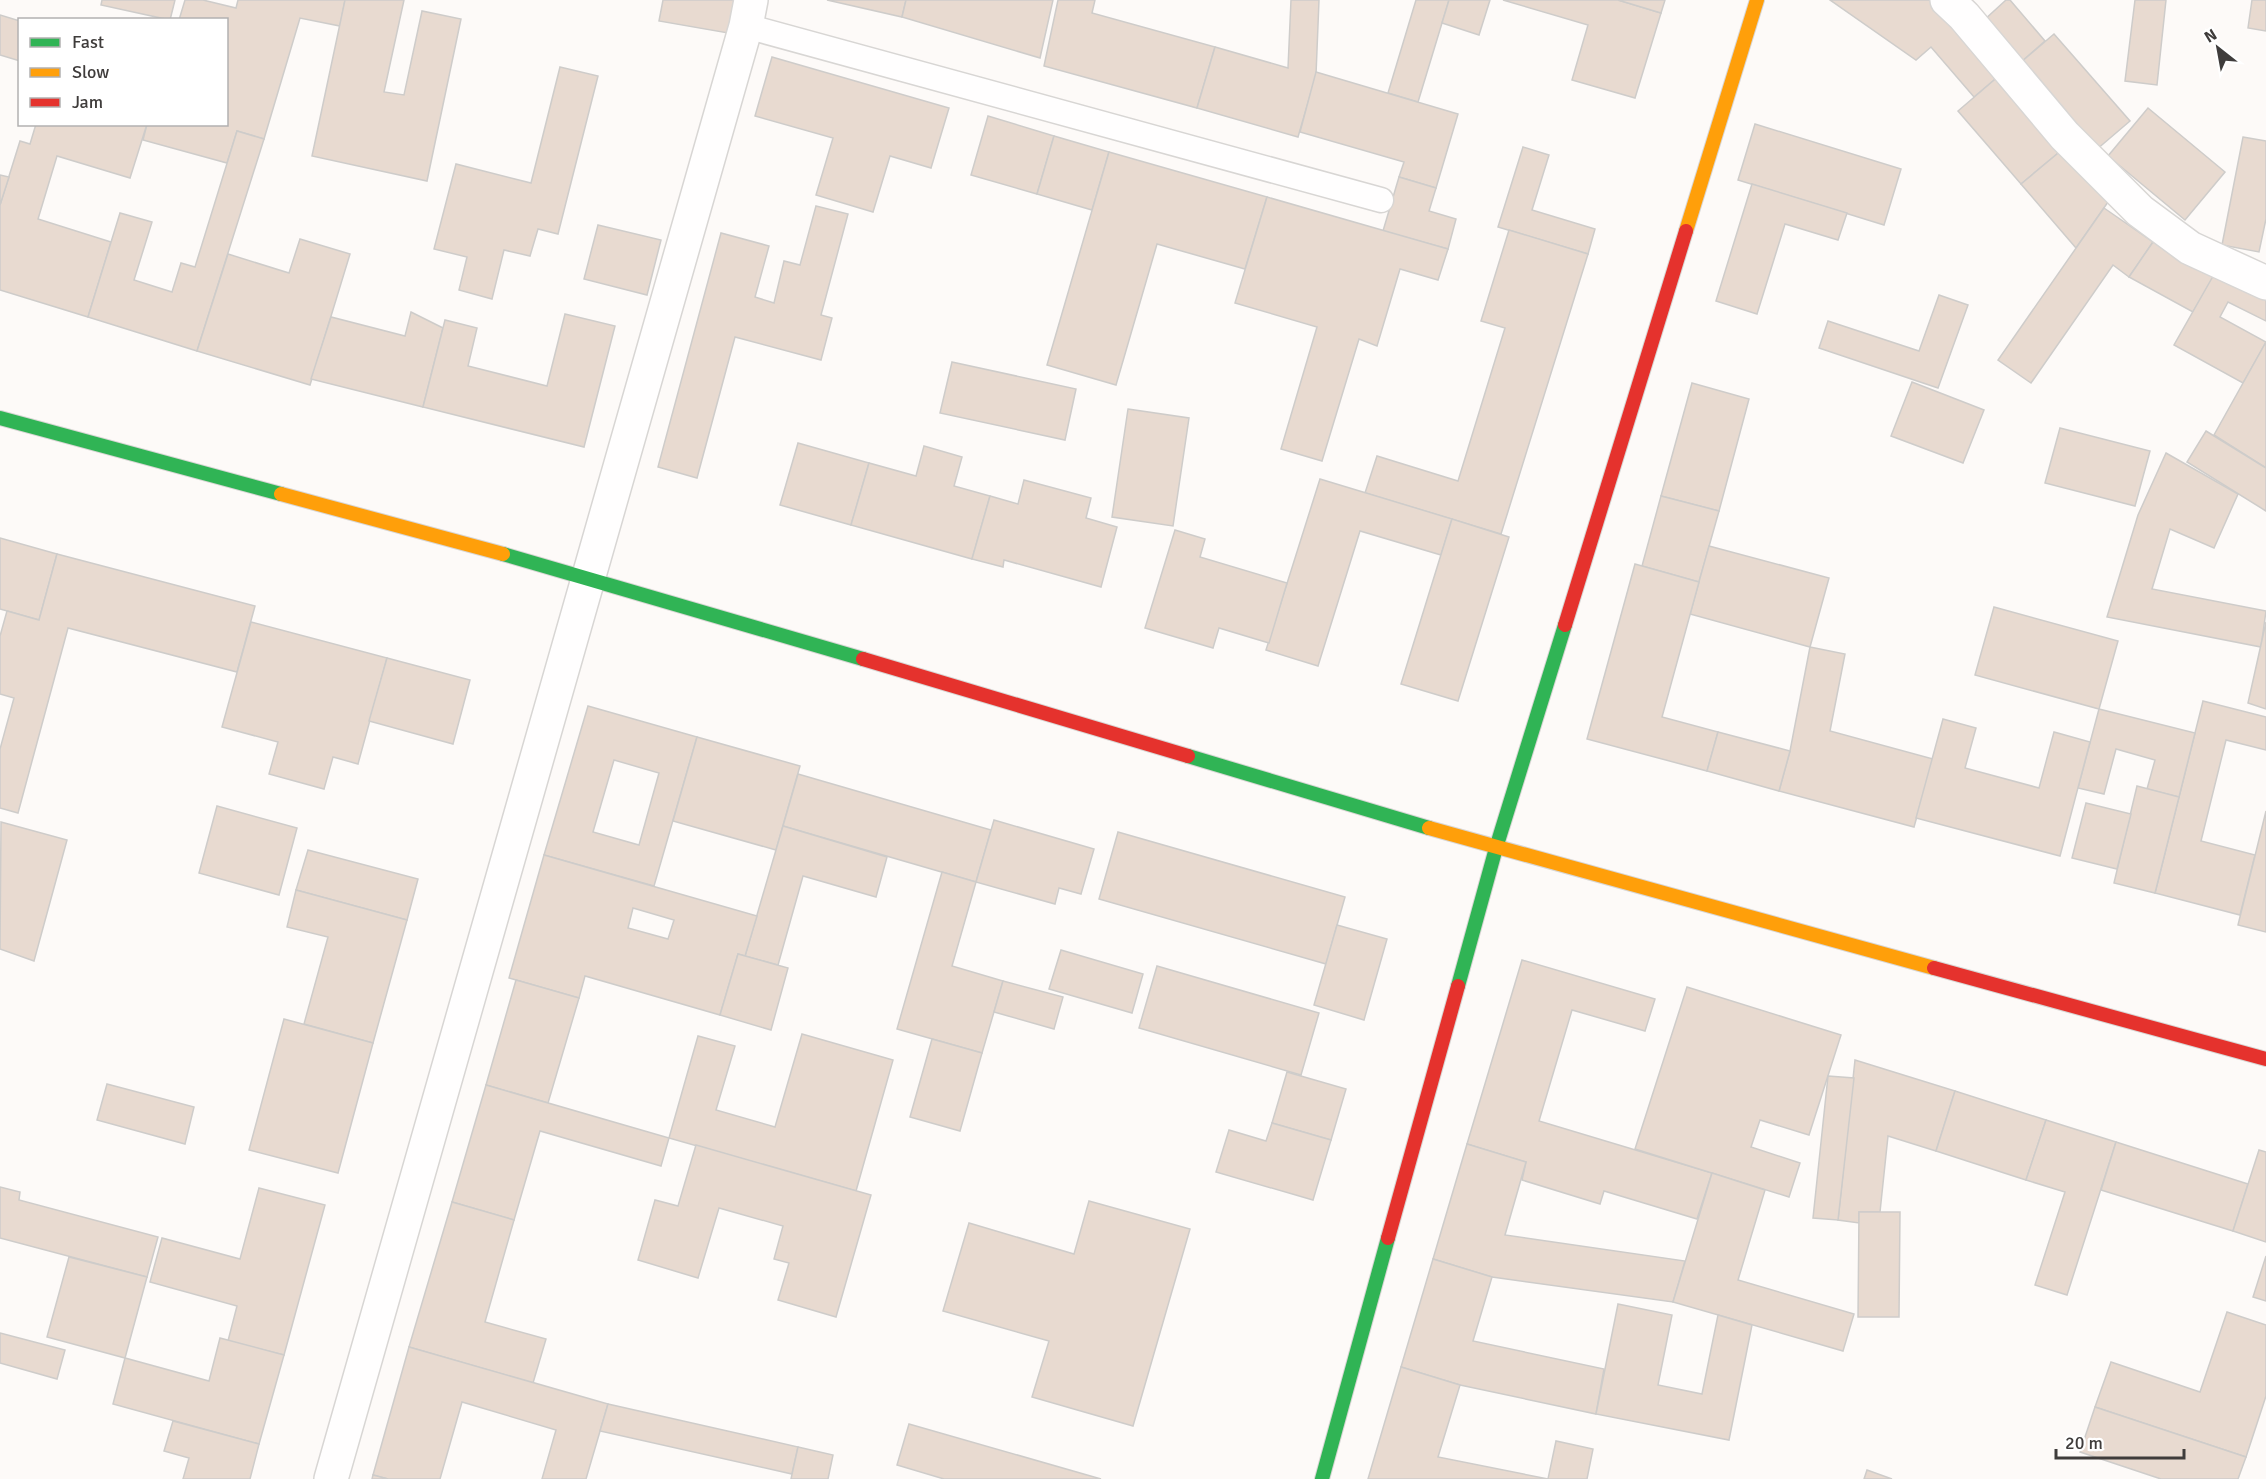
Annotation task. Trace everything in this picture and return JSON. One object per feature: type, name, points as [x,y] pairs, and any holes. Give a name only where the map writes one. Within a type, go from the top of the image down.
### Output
[{"type":"main road","points":[[1322,1479],[1496,848],[1757,0]]},
{"type":"main road","points":[[0,418],[589,577],[1496,848],[2266,1059]]},
{"type":"street","points":[[1947,0],[1964,16],[2065,136],[2140,211],[2190,248],[2266,283]]},
{"type":"street","points":[[331,1479],[749,13]]},
{"type":"lane","points":[[749,13],[1381,200]]},
{"type":"building","points":[[102,0],[175,0],[170,18],[101,5]]},
{"type":"building","points":[[185,0],[203,0],[236,8],[238,0],[345,0],[340,26],[300,18],[264,139],[237,131],[227,163],[143,140],[146,126],[228,126],[228,18],[180,18]]},
{"type":"building","points":[[345,0],[404,0],[384,92],[404,95],[422,11],[461,19],[427,181],[312,156]]},
{"type":"building","points":[[663,0],[735,0],[728,33],[659,21]]},
{"type":"building","points":[[827,0],[906,0],[902,17]]},
{"type":"building","points":[[906,0],[1053,0],[1040,58],[902,17]]},
{"type":"building","points":[[1058,0],[1095,0],[1092,13],[1215,47],[1197,108],[1044,66]]},
{"type":"building","points":[[1291,0],[1319,0],[1316,75],[1298,137],[1197,108],[1215,47],[1288,68]]},
{"type":"building","points":[[1416,0],[1449,0],[1418,102],[1388,93]]},
{"type":"building","points":[[1449,0],[1490,0],[1479,35],[1442,23]]},
{"type":"building","points":[[1503,0],[1618,0],[1661,13],[1635,98],[1572,80],[1588,25]]},
{"type":"building","points":[[1618,0],[1665,0],[1661,13]]},
{"type":"building","points":[[1830,0],[1935,0],[2000,75],[1974,97],[1931,47],[1916,60]]},
{"type":"building","points":[[2006,0],[2010,0],[2045,41],[2020,63],[1983,21]]},
{"type":"building","points":[[2135,0],[2166,0],[2157,85],[2125,81]]},
{"type":"building","points":[[2252,0],[2266,0],[2266,31],[2248,28]]},
{"type":"building","points":[[0,15],[18,20],[18,60],[0,55]]},
{"type":"building","points":[[2054,34],[2130,121],[2096,150],[2020,63]]},
{"type":"building","points":[[772,57],[949,108],[931,168],[890,156],[873,212],[816,195],[833,138],[755,116]]},
{"type":"building","points":[[560,67],[598,76],[558,234],[538,229],[530,256],[504,250],[492,299],[459,290],[467,257],[434,249],[456,164],[531,183]]},
{"type":"building","points":[[1316,72],[1458,114],[1436,188],[1399,177],[1404,162],[1300,132]]},
{"type":"building","points":[[2000,75],[2063,149],[2021,184],[1958,111]]},
{"type":"building","points":[[2148,108],[2225,172],[2185,220],[2108,156]]},
{"type":"building","points":[[988,116],[1054,136],[1037,194],[971,175]]},
{"type":"building","points":[[1755,124],[1901,169],[1884,225],[1738,180]]},
{"type":"building","points":[[35,126],[146,126],[130,178],[57,156],[38,219],[111,242],[88,317],[0,290],[0,205],[20,141],[30,144]]},
{"type":"building","points":[[237,131],[264,139],[197,351],[88,317],[120,213],[152,222],[134,280],[172,292],[181,263],[195,267]]},
{"type":"building","points":[[1054,136],[1109,152],[1092,210],[1037,194]]},
{"type":"building","points":[[2243,137],[2266,141],[2266,219],[2259,252],[2222,245]]},
{"type":"building","points":[[1523,147],[1549,155],[1532,210],[1595,229],[1588,254],[1498,227]]},
{"type":"building","points":[[2063,149],[2108,202],[2076,248],[2021,184]]},
{"type":"building","points":[[1109,152],[1267,197],[1245,269],[1157,244],[1116,385],[1047,365]]},
{"type":"building","points":[[0,175],[9,177],[0,205]]},
{"type":"building","points":[[1399,177],[1436,188],[1429,211],[1456,219],[1448,249],[1383,231]]},
{"type":"building","points":[[1752,184],[1847,213],[1838,240],[1785,224],[1757,314],[1716,301]]},
{"type":"building","points":[[1267,197],[1448,249],[1438,280],[1400,269],[1377,346],[1359,339],[1322,461],[1281,449],[1317,327],[1235,303]]},
{"type":"building","points":[[816,206],[848,214],[821,315],[832,318],[821,360],[735,337],[697,478],[658,467],[721,233],[769,246],[755,297],[774,303],[784,261],[800,265]]},
{"type":"building","points":[[2104,208],[2153,242],[2129,277],[2113,265],[2031,383],[1998,360]]},
{"type":"building","points":[[598,225],[661,240],[647,295],[584,279]]},
{"type":"building","points":[[1509,230],[1588,254],[1501,534],[1365,493],[1377,456],[1458,481],[1505,328],[1481,321]]},
{"type":"building","points":[[300,239],[350,254],[310,385],[197,351],[228,254],[289,273]]},
{"type":"building","points":[[2153,242],[2214,276],[2193,312],[2129,277]]},
{"type":"building","points":[[2216,271],[2266,296],[2266,321],[2228,302],[2220,317],[2266,342],[2243,383],[2174,345]]},
{"type":"building","points":[[1939,295],[1968,305],[1938,388],[1819,348],[1828,321],[1919,351]]},
{"type":"building","points":[[411,312],[443,328],[423,407],[311,379],[331,317],[405,336]]},
{"type":"building","points":[[565,314],[615,326],[584,447],[423,407],[445,320],[477,328],[468,366],[547,386]]},
{"type":"building","points":[[2266,342],[2266,468],[2214,435]]},
{"type":"building","points":[[952,362],[1076,389],[1065,440],[940,413]]},
{"type":"building","points":[[1912,382],[1984,410],[1963,463],[1891,436]]},
{"type":"building","points":[[1692,383],[1749,399],[1719,511],[1661,496]]},
{"type":"building","points":[[1128,409],[1189,418],[1173,526],[1112,517]]},
{"type":"building","points":[[2060,428],[2150,451],[2135,506],[2045,483]]},
{"type":"building","points":[[2206,431],[2266,468],[2266,511],[2187,462]]},
{"type":"building","points":[[798,443],[869,463],[851,525],[780,505]]},
{"type":"building","points":[[924,446],[962,457],[954,486],[990,496],[972,559],[851,525],[869,463],[916,476]]},
{"type":"building","points":[[2166,453],[2238,494],[2214,548],[2170,529],[2152,589],[2266,611],[2261,647],[2107,617],[2138,515]]},
{"type":"building","points":[[1320,479],[1452,519],[1441,555],[1360,531],[1318,666],[1266,650]]},
{"type":"building","points":[[1024,480],[1091,498],[1086,518],[1117,527],[1101,587],[1004,560],[1003,567],[972,559],[990,496],[1018,504]]},
{"type":"building","points":[[1661,496],[1719,511],[1699,582],[1642,566]]},
{"type":"building","points":[[1452,519],[1509,537],[1458,701],[1401,684]]},
{"type":"building","points":[[1175,530],[1205,539],[1200,557],[1287,583],[1269,643],[1219,628],[1213,648],[1145,628]]},
{"type":"building","points":[[0,538],[57,554],[39,620],[0,609]]},
{"type":"building","points":[[1709,546],[1829,578],[1810,647],[1690,614]]},
{"type":"building","points":[[57,554],[255,606],[237,672],[68,628],[18,813],[0,808],[0,749],[14,698],[0,694],[0,636],[7,611],[39,620]]},
{"type":"building","points":[[1635,564],[1699,582],[1662,717],[1718,732],[1707,771],[1587,739]]},
{"type":"building","points":[[1994,607],[2118,641],[2099,709],[1975,675]]},
{"type":"building","points":[[251,622],[387,658],[358,764],[333,757],[324,789],[269,774],[278,742],[222,727]]},
{"type":"building","points":[[2266,622],[2266,709],[2248,703]]},
{"type":"building","points":[[1810,647],[1845,654],[1830,731],[1933,759],[1914,827],[1779,791],[1790,751]]},
{"type":"building","points":[[387,658],[470,680],[453,744],[369,721]]},
{"type":"building","points":[[2203,701],[2266,717],[2266,750],[2226,740],[2201,841],[2255,855],[2240,915],[2155,893]]},
{"type":"building","points":[[588,706],[697,737],[654,886],[544,855]],"holes":[[[614,760],[659,773],[639,845],[593,832]]]},
{"type":"building","points":[[2099,709],[2195,733],[2179,797],[2147,789],[2155,760],[2116,749],[2104,794],[2078,788]]},
{"type":"building","points":[[1943,719],[1976,728],[1965,768],[2039,788],[2054,732],[2090,742],[2060,856],[1916,818]]},
{"type":"building","points":[[1718,732],[1790,751],[1779,791],[1707,771]]},
{"type":"building","points":[[697,737],[800,766],[776,850],[673,821]]},
{"type":"building","points":[[798,774],[991,830],[976,882],[783,826]]},
{"type":"building","points":[[2137,786],[2179,797],[2155,893],[2114,883]]},
{"type":"building","points":[[2086,803],[2131,814],[2117,869],[2072,858]]},
{"type":"building","points":[[217,806],[297,828],[279,895],[199,873]]},
{"type":"building","points":[[2266,811],[2266,932],[2238,925]]},
{"type":"building","points":[[994,820],[1094,849],[1081,894],[1059,888],[1055,904],[976,882]]},
{"type":"building","points":[[1,822],[67,840],[34,961],[0,949]]},
{"type":"building","points":[[783,826],[887,857],[876,897],[803,876],[778,965],[745,956]]},
{"type":"building","points":[[1118,832],[1345,897],[1326,964],[1099,899]]},
{"type":"building","points":[[308,850],[418,879],[407,920],[296,890]]},
{"type":"building","points":[[544,855],[757,916],[745,956],[738,954],[720,1015],[585,976],[579,998],[509,978]],"holes":[[[633,908],[674,920],[668,939],[628,928]]]},
{"type":"building","points":[[942,872],[976,882],[952,966],[1003,981],[982,1053],[897,1029]]},
{"type":"building","points":[[296,890],[407,920],[373,1043],[304,1024],[328,937],[287,927]]},
{"type":"building","points":[[1337,925],[1387,939],[1364,1020],[1314,1005]]},
{"type":"building","points":[[1061,950],[1143,974],[1132,1013],[1049,989]]},
{"type":"building","points":[[738,954],[788,968],[771,1030],[720,1015]]},
{"type":"building","points":[[1522,960],[1655,999],[1645,1031],[1572,1010],[1539,1121],[1712,1173],[1697,1219],[1604,1191],[1600,1204],[1522,1180],[1526,1162],[1467,1144]]},
{"type":"building","points":[[1157,966],[1319,1013],[1301,1075],[1139,1028]]},
{"type":"building","points":[[516,980],[579,998],[548,1103],[486,1085]]},
{"type":"building","points":[[1003,981],[1063,997],[1054,1029],[994,1012]]},
{"type":"building","points":[[1687,987],[1841,1035],[1809,1135],[1760,1120],[1751,1147],[1800,1163],[1789,1197],[1635,1149]]},
{"type":"building","points":[[284,1019],[373,1043],[338,1173],[249,1150]]},
{"type":"building","points":[[802,1034],[893,1060],[856,1191],[669,1138],[698,1036],[735,1046],[716,1110],[775,1127]]},
{"type":"building","points":[[932,1039],[982,1053],[960,1131],[910,1117]]},
{"type":"building","points":[[1855,1060],[1955,1091],[1936,1151],[1888,1136],[1880,1212],[1859,1212],[1859,1223],[1838,1220]]},
{"type":"building","points":[[1287,1072],[1346,1089],[1331,1140],[1272,1123]]},
{"type":"building","points":[[1828,1076],[1854,1078],[1838,1220],[1813,1218]]},
{"type":"building","points":[[107,1084],[194,1107],[185,1144],[97,1120]]},
{"type":"building","points":[[486,1085],[669,1138],[661,1166],[540,1131],[514,1220],[452,1202]]},
{"type":"building","points":[[1955,1091],[2046,1120],[2026,1180],[1936,1151]]},
{"type":"building","points":[[2046,1120],[2116,1142],[2067,1295],[2035,1285],[2065,1192],[2026,1180]]},
{"type":"building","points":[[1272,1123],[1331,1140],[1313,1200],[1216,1172],[1229,1130],[1266,1141]]},
{"type":"building","points":[[2116,1142],[2248,1184],[2233,1231],[2101,1190]]},
{"type":"building","points":[[1467,1144],[1526,1162],[1505,1235],[1685,1261],[1673,1302],[1492,1277],[1433,1259]]},
{"type":"building","points":[[696,1145],[871,1195],[836,1317],[778,1300],[789,1263],[774,1259],[783,1226],[719,1208],[698,1278],[638,1260],[655,1200],[678,1206]]},
{"type":"building","points":[[2259,1150],[2266,1152],[2266,1242],[2233,1231]]},
{"type":"building","points":[[1712,1173],[1765,1190],[1738,1280],[1854,1314],[1843,1351],[1673,1302]]},
{"type":"building","points":[[0,1187],[20,1192],[19,1200],[158,1237],[147,1277],[0,1238]]},
{"type":"building","points":[[259,1188],[325,1205],[284,1355],[228,1341],[237,1306],[150,1282],[162,1238],[240,1259]]},
{"type":"building","points":[[1089,1201],[1190,1229],[1133,1426],[1032,1397],[1049,1341],[943,1311],[969,1223],[1074,1254]]},
{"type":"building","points":[[452,1202],[514,1220],[485,1322],[546,1339],[533,1383],[409,1347]]},
{"type":"building","points":[[1859,1212],[1900,1212],[1899,1317],[1858,1317]]},
{"type":"building","points":[[2266,1256],[2266,1301],[2253,1297]]},
{"type":"building","points":[[69,1257],[147,1277],[125,1358],[47,1337]]},
{"type":"building","points":[[1433,1259],[1492,1277],[1473,1341],[1604,1369],[1596,1414],[1460,1385],[1401,1367]]},
{"type":"building","points":[[1618,1304],[1672,1315],[1658,1385],[1702,1394],[1718,1315],[1752,1325],[1729,1440],[1596,1414]]},
{"type":"building","points":[[2227,1312],[2266,1325],[2266,1396],[2246,1457],[2095,1407],[2111,1362],[2200,1392]]},
{"type":"building","points":[[0,1333],[65,1350],[57,1379],[0,1363]]},
{"type":"building","points":[[220,1338],[284,1355],[259,1444],[113,1404],[125,1358],[209,1381]]},
{"type":"building","points":[[409,1347],[608,1404],[586,1479],[542,1479],[556,1430],[462,1402],[440,1479],[388,1479],[373,1475]]},
{"type":"building","points":[[1401,1367],[1460,1385],[1438,1457],[1548,1479],[1368,1479]]},
{"type":"building","points":[[608,1404],[798,1447],[792,1474],[600,1431]]},
{"type":"building","points":[[2095,1407],[2246,1457],[2238,1479],[2161,1479],[2080,1452]]},
{"type":"building","points":[[173,1421],[259,1444],[250,1479],[183,1479],[189,1458],[164,1451]]},
{"type":"building","points":[[909,1424],[1101,1479],[944,1479],[897,1465]]},
{"type":"building","points":[[1556,1441],[1593,1449],[1587,1479],[1548,1479]]},
{"type":"building","points":[[798,1447],[833,1455],[828,1479],[791,1479]]},
{"type":"building","points":[[1867,1470],[1892,1479],[1864,1479]]},
{"type":"building","points":[[373,1475],[388,1479],[372,1479]]},
{"type":"traffic: fast","points":[[0,418],[281,494]]},
{"type":"traffic: fast","points":[[503,554],[863,659]]},
{"type":"traffic: fast","points":[[1458,986],[1496,848],[1565,625]]},
{"type":"traffic: fast","points":[[1188,756],[1429,828]]},
{"type":"traffic: fast","points":[[1322,1479],[1388,1238]]},
{"type":"traffic: slow","points":[[1686,231],[1757,0]]},
{"type":"traffic: slow","points":[[281,494],[503,554]]},
{"type":"traffic: slow","points":[[1429,828],[1934,968]]},
{"type":"traffic: jam","points":[[1565,625],[1686,231]]},
{"type":"traffic: jam","points":[[863,659],[1188,756]]},
{"type":"traffic: jam","points":[[1934,968],[2266,1059]]},
{"type":"traffic: jam","points":[[1388,1238],[1458,986]]}]
